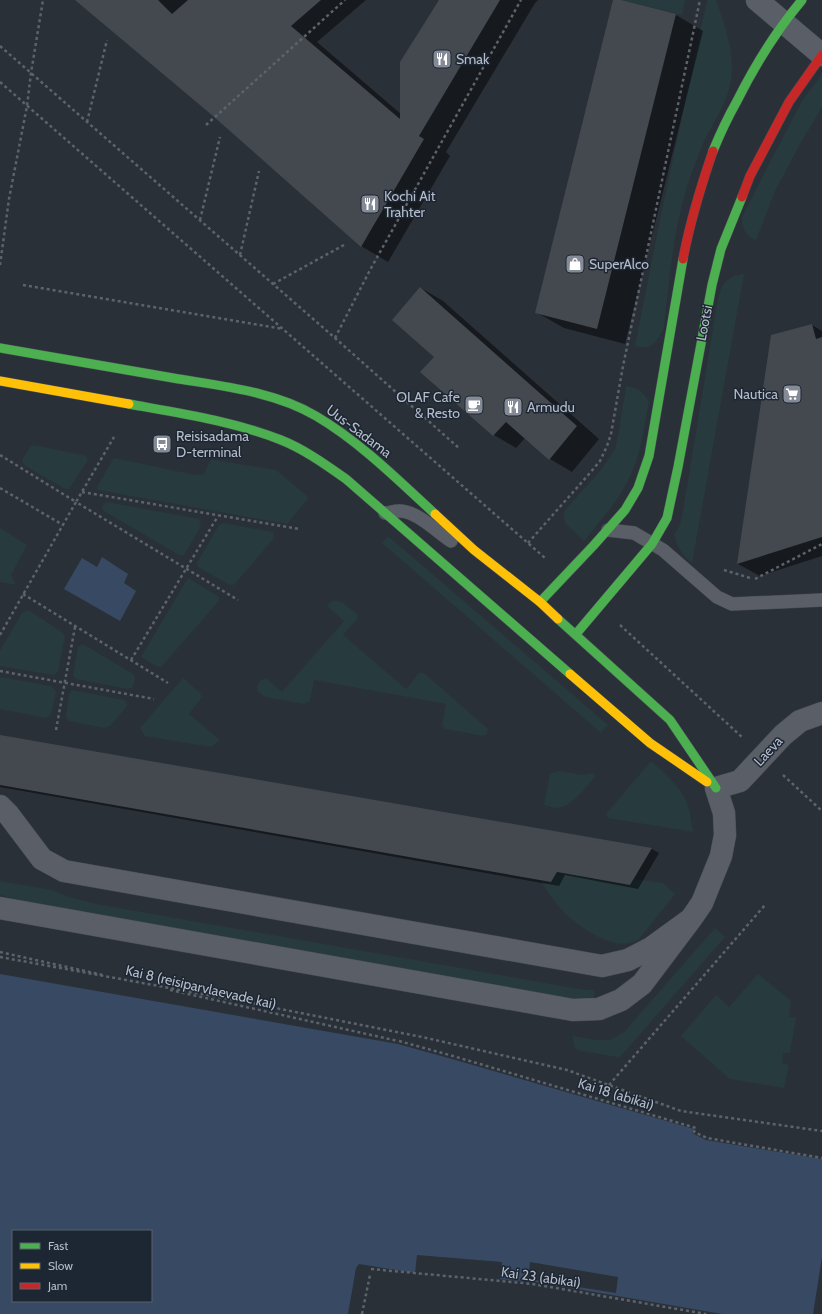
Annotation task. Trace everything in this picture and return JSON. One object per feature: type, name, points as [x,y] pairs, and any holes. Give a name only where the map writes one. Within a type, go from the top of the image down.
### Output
[{"type":"street","name":"Lootsi","points":[[576,634],[652,544],[667,518],[712,285],[721,249],[750,176],[789,102],[822,55],[757,0]]},
{"type":"street","points":[[539,616],[540,602],[608,530],[625,510],[638,488],[649,456],[687,237],[703,180],[719,135],[753,69],[783,23],[802,0]]},
{"type":"street","name":"Uus-Sadama","points":[[0,348],[244,390],[290,403],[315,415],[343,433],[368,453],[474,550],[540,602],[670,720],[716,788]]},
{"type":"street","points":[[0,381],[177,413],[247,428],[282,440],[319,460],[346,479],[650,743],[716,788],[724,813],[725,835],[721,856],[702,903],[691,919],[642,984],[620,1000],[598,1009],[573,1010],[0,908]]},
{"type":"street","points":[[536,644],[537,630]]},
{"type":"street","points":[[563,638],[576,634]]},
{"type":"street","points":[[536,644],[549,641]]},
{"type":"street","name":"Laeva","points":[[716,788],[740,781],[783,735],[800,720],[822,713]]},
{"type":"street","points":[[0,806],[8,814],[42,859],[64,871],[602,966],[628,960],[634,957],[651,948],[691,919]]},
{"type":"lane","points":[[385,513],[398,510],[412,514],[458,546],[474,550]]},
{"type":"lane","points":[[608,530],[634,533],[663,550],[717,598],[732,604],[822,600]]},
{"type":"path","points":[[0,265],[9,199],[27,106],[43,0]]},
{"type":"path","points":[[206,125],[345,0]]},
{"type":"path","points":[[335,338],[370,270],[521,0]]},
{"type":"path","points":[[528,543],[600,461],[611,434],[700,0]]},
{"type":"path","points":[[87,122],[107,40]]},
{"type":"path","points":[[0,46],[460,449]]},
{"type":"path","points":[[0,82],[128,192],[565,576]]},
{"type":"path","points":[[200,220],[220,137]]},
{"type":"path","points":[[240,255],[259,171]]},
{"type":"path","points":[[273,284],[344,245]]},
{"type":"path","points":[[23,285],[285,330]]},
{"type":"path","points":[[0,635],[114,437]]},
{"type":"path","points":[[0,455],[238,600]]},
{"type":"path","points":[[0,488],[63,525]]},
{"type":"path","points":[[82,492],[299,529]]},
{"type":"path","points":[[131,660],[218,516]]},
{"type":"path","points":[[724,570],[754,579],[822,544]]},
{"type":"path","points":[[23,594],[168,683]]},
{"type":"path","points":[[600,606],[822,811]]},
{"type":"path","points":[[56,730],[75,627]]},
{"type":"path","points":[[0,671],[154,699]]},
{"type":"path","points":[[609,1085],[765,905]]},
{"type":"path","name":"Kai 8 (reisiparvlaevade kai)","points":[[0,952],[399,1041]]},
{"type":"path","points":[[0,957],[230,999],[422,1037],[567,1070],[681,1111],[822,1131]]},
{"type":"path","name":"Kai 18 (abikai)","points":[[399,1041],[696,1128],[694,1132],[707,1138],[822,1158]]},
{"type":"path","name":"Kai 23 (abikai)","points":[[372,1270],[533,1284],[706,1314]]},
{"type":"path","points":[[362,1314],[370,1275]]},
{"type":"green space","points":[[621,0],[685,0],[682,15]]},
{"type":"green space","points":[[707,0],[716,0],[726,29],[732,60],[731,80],[727,97],[703,144],[686,190],[675,241],[664,328],[653,344],[645,347],[635,346],[661,215]]},
{"type":"green space","points":[[822,74],[822,107],[775,191],[756,240],[749,236],[745,231],[742,217],[802,101]]},
{"type":"green space","points":[[744,274],[692,563],[680,550],[674,534],[679,527],[682,517],[718,298],[724,284],[730,278]]},
{"type":"green space","points":[[626,386],[640,391],[649,402],[638,455],[628,482],[611,508],[584,541],[566,524],[564,518],[565,510],[601,470],[615,449]]},
{"type":"green space","points":[[34,445],[86,456],[88,460],[69,489],[65,489],[24,465],[22,460],[30,447]]},
{"type":"green space","points":[[114,458],[195,475],[204,474],[211,460],[276,470],[307,496],[307,500],[287,524],[98,490],[97,487]]},
{"type":"green space","points":[[107,502],[199,519],[201,526],[184,555],[179,555],[104,511],[102,506]]},
{"type":"green space","points":[[223,523],[273,532],[274,538],[234,585],[228,584],[198,567],[197,563],[219,525]]},
{"type":"green space","points":[[0,528],[27,545],[11,575],[16,585],[0,582]]},
{"type":"green space","points":[[388,536],[608,725],[601,733],[382,543]]},
{"type":"green space","points":[[188,578],[218,596],[219,601],[162,666],[158,667],[141,657]]},
{"type":"green space","points":[[334,601],[342,602],[357,614],[357,619],[343,635],[406,689],[419,673],[424,673],[488,729],[487,734],[483,736],[445,729],[442,725],[446,704],[314,680],[310,701],[304,704],[266,697],[258,692],[257,686],[261,680],[266,678],[282,692],[344,621],[328,607],[329,603]]},
{"type":"green space","points":[[28,610],[62,632],[65,636],[58,672],[54,675],[0,666],[0,651],[22,613]]},
{"type":"green space","points":[[83,644],[133,674],[135,678],[133,687],[128,689],[76,679],[73,675],[78,647]]},
{"type":"green space","points":[[0,677],[51,686],[56,691],[51,715],[46,718],[0,709]]},
{"type":"green space","points":[[183,678],[200,693],[202,697],[189,714],[220,740],[211,747],[145,736],[140,728]]},
{"type":"green space","points":[[72,690],[125,700],[127,706],[110,726],[104,728],[69,721],[66,717],[69,694]]},
{"type":"green space","points":[[651,761],[668,777],[683,795],[689,808],[693,832],[608,818],[606,814]]},
{"type":"green space","points":[[557,771],[579,774],[593,773],[595,777],[568,805],[554,808],[544,805],[550,774]]},
{"type":"green space","points":[[557,872],[630,885],[634,879],[663,883],[675,894],[639,939],[631,943],[615,943],[589,932],[568,916],[556,903],[540,880],[551,882]]},
{"type":"green space","points":[[0,881],[52,890],[69,897],[96,904],[585,990],[594,990],[595,993],[594,996],[588,998],[571,998],[466,981],[28,903],[0,895]]},
{"type":"green space","points":[[715,928],[725,937],[621,1056],[617,1057],[577,1050],[572,1036],[596,1040],[610,1040],[624,1032]]},
{"type":"green space","points":[[758,974],[791,1001],[789,1017],[796,1018],[790,1053],[783,1053],[782,1063],[789,1065],[784,1088],[730,1079],[681,1036],[716,995],[729,1007]]},
{"type":"water","points":[[102,557],[128,574],[124,583],[136,591],[120,621],[64,589],[82,558],[97,567]]},
{"type":"water","points":[[0,974],[398,1044],[694,1129],[692,1133],[706,1140],[822,1159],[822,1314],[722,1314],[536,1282],[415,1273],[359,1264],[356,1268],[348,1314],[0,1314]]},
{"type":"pier","points":[[417,1255],[502,1262],[500,1280],[415,1273]]},
{"type":"pier","points":[[822,1257],[822,1314],[813,1314]]},
{"type":"pier","points":[[530,1262],[618,1277],[616,1293],[528,1279]]},
{"type":"building","points":[[75,0],[158,0],[172,14],[188,0],[321,0],[291,26],[400,119],[400,62],[439,0],[500,0],[419,136],[424,139],[361,247],[213,116]]},
{"type":"building","points":[[613,0],[621,0],[676,14],[597,329],[535,313]]},
{"type":"building","points":[[420,287],[577,426],[549,460],[506,422],[493,436],[420,372],[434,357],[392,320]]},
{"type":"building","name":"Nautica","points":[[812,324],[816,339],[822,337],[822,537],[737,564],[771,335]]},
{"type":"building","points":[[0,735],[652,848],[630,885],[557,872],[551,882],[0,785]]},
{"type":"traffic: fast","points":[[713,151],[730,113],[759,61],[783,24],[802,0]]},
{"type":"traffic: fast","points":[[576,634],[652,544],[667,518],[712,285],[721,249],[742,197]]},
{"type":"traffic: fast","points":[[540,602],[625,510],[638,488],[649,456],[683,259]]},
{"type":"traffic: fast","points":[[0,348],[228,387],[265,395],[283,401],[316,416],[348,437],[392,474],[435,514]]},
{"type":"traffic: fast","points":[[129,404],[206,418],[263,433],[298,448],[315,458],[346,479],[570,674]]},
{"type":"traffic: fast","points":[[558,619],[670,720],[716,788]]},
{"type":"traffic: slow","points":[[0,381],[129,404]]},
{"type":"traffic: slow","points":[[435,514],[474,550],[540,602],[558,619]]},
{"type":"traffic: slow","points":[[570,674],[650,743],[707,782]]},
{"type":"traffic: jam","points":[[742,197],[750,176],[789,102],[822,55]]},
{"type":"traffic: jam","points":[[683,259],[696,204],[713,151]]},
{"type":"place","name":"Smak","points":[[442,59]]},
{"type":"place","name":"Kochi Ait Trahter","points":[[370,204]]},
{"type":"place","name":"SuperAlco","points":[[575,264]]},
{"type":"place","name":"Nautica","points":[[792,394]]},
{"type":"place","name":"OLAF Cafe & Resto","points":[[474,405]]},
{"type":"place","name":"Armudu","points":[[513,407]]},
{"type":"place","name":"Reisisadama D-terminal","points":[[162,444]]}]
